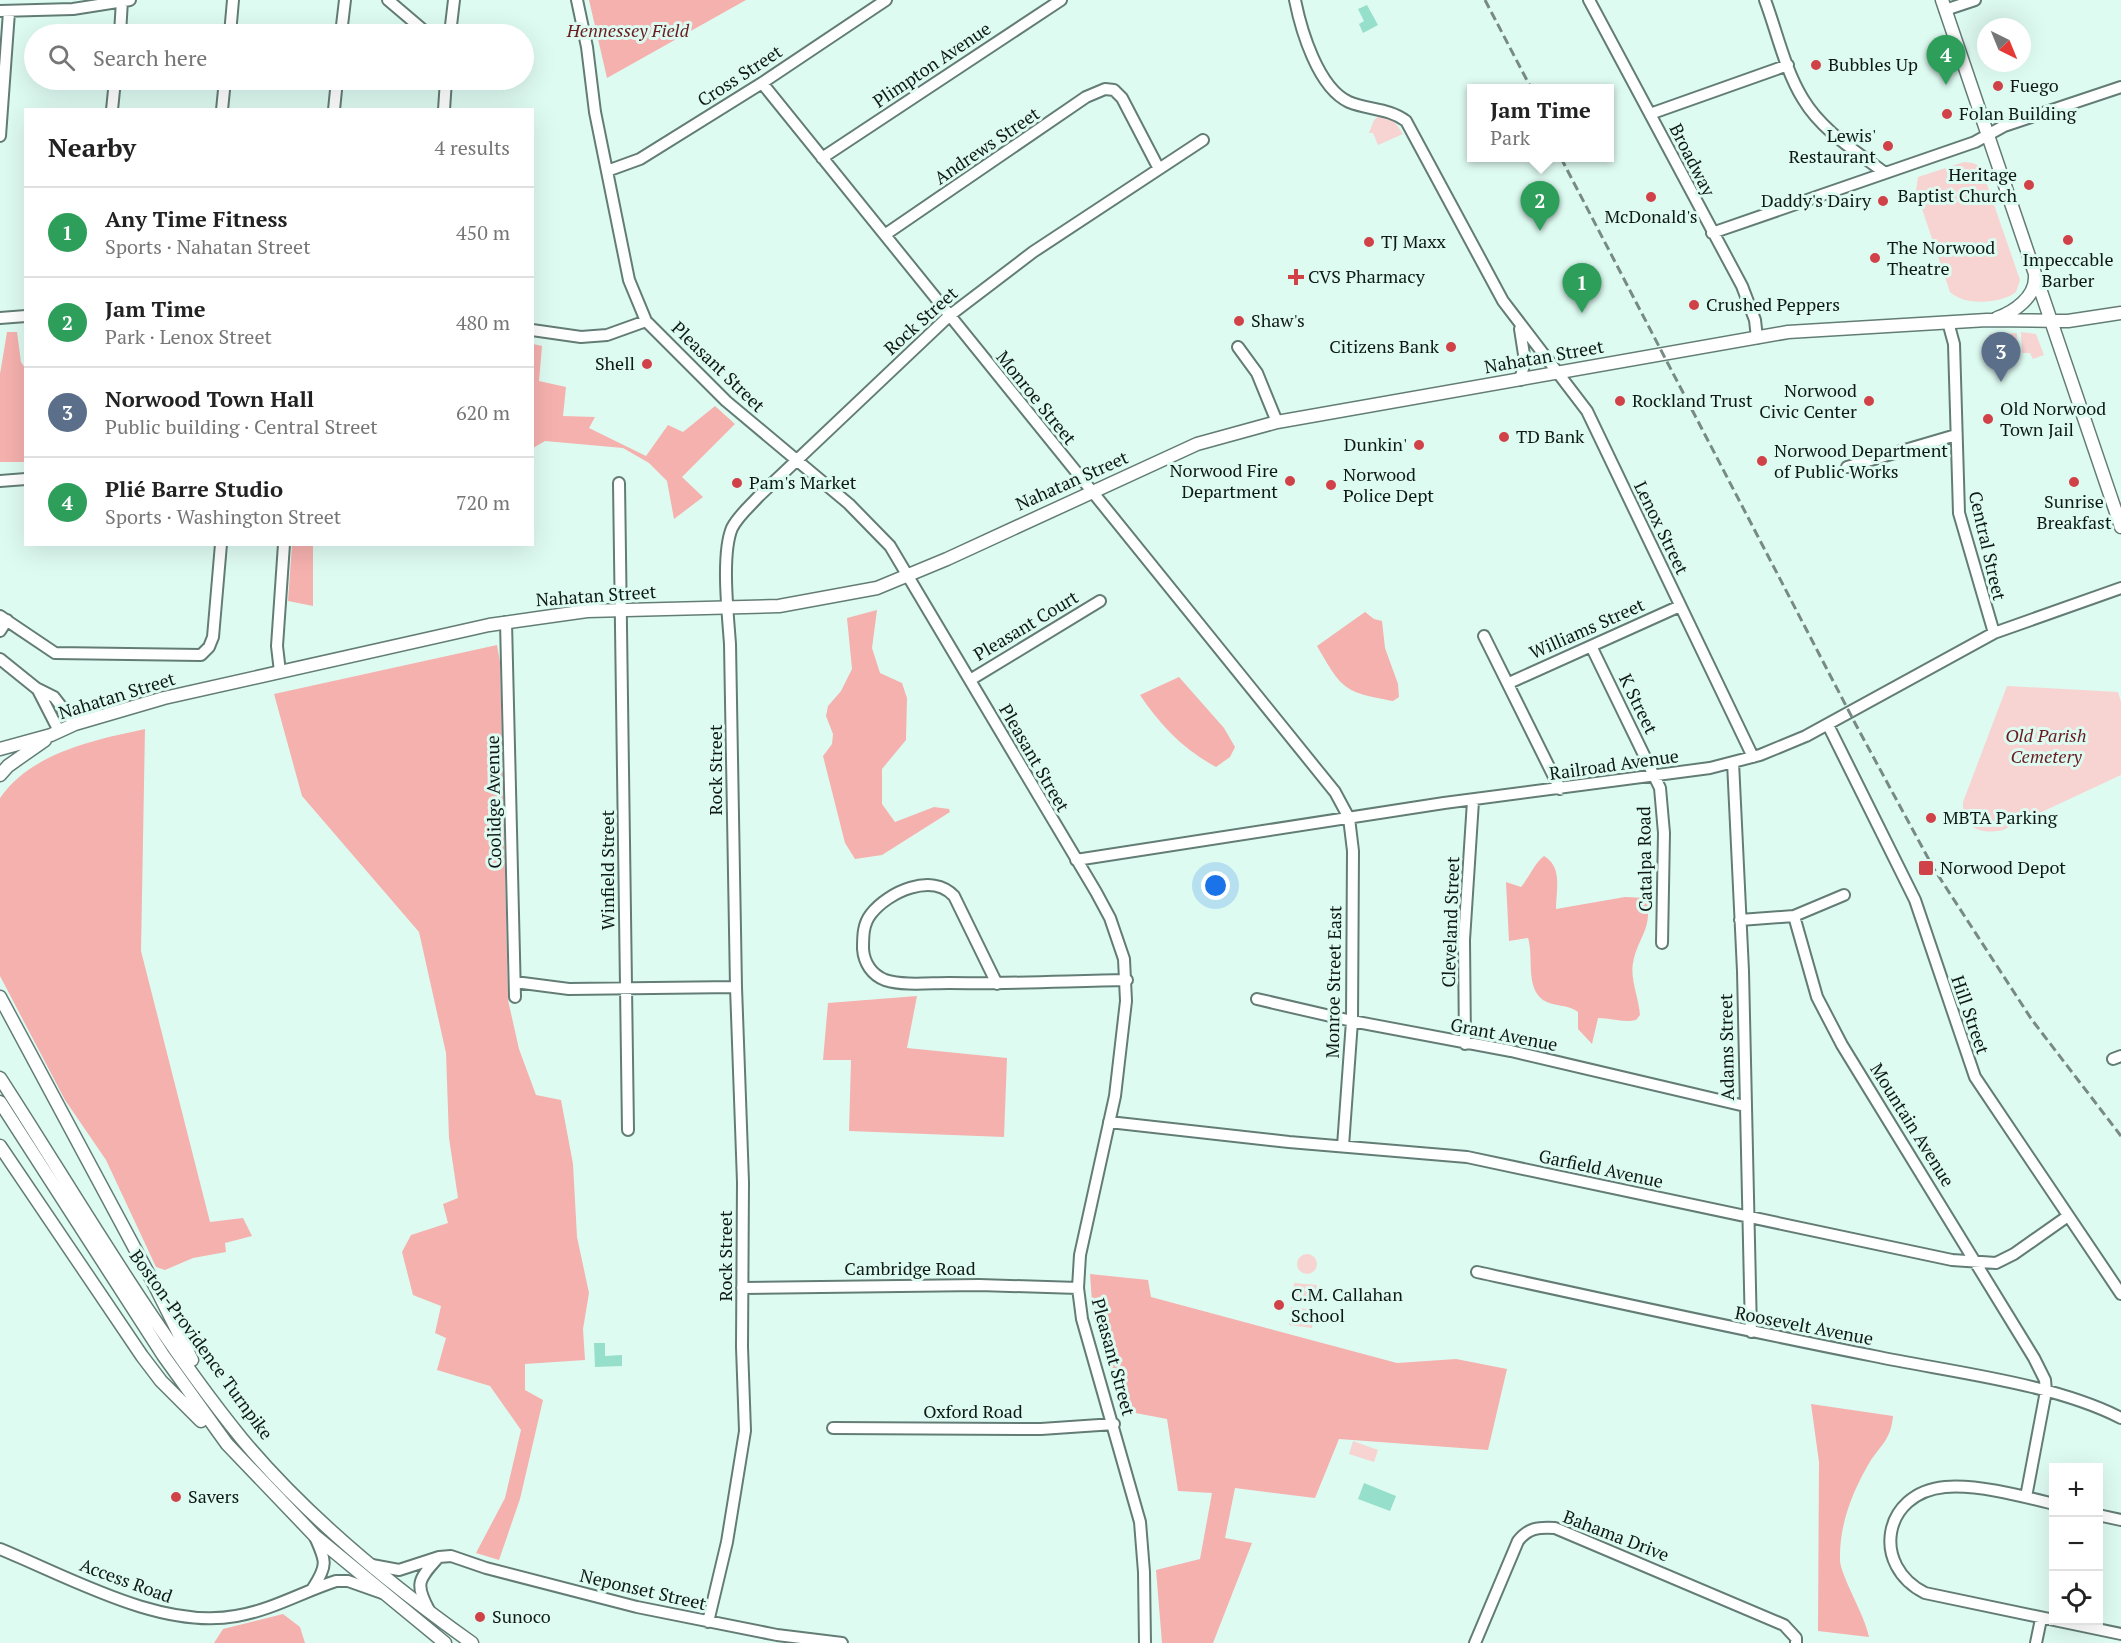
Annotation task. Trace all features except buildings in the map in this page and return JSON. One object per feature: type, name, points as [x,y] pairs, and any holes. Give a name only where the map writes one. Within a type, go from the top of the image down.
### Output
[{"type":"main road","points":[[1943,5],[2121,527]]},
{"type":"main road","points":[[1987,320],[2007,314],[2023,302],[2033,288],[2034,272]]},
{"type":"main road","name":"Nahatan Street","points":[[0,749],[164,698],[506,622],[587,611],[779,606],[877,588],[910,576],[1197,444],[1277,422],[1757,338],[1827,328],[1987,320],[2051,320],[2121,314]]},
{"type":"main road","name":"Nahatan Street","points":[[0,775],[8,766],[55,733]]},
{"type":"main road","points":[[0,997],[156,1286],[205,1388]]},
{"type":"main road","name":"Boston-Providence Turnpike","points":[[0,1078],[144,1303],[243,1439],[284,1484],[369,1564],[472,1643]]},
{"type":"main road","name":"Boston-Providence Turnpike","points":[[0,1102],[163,1355],[227,1444],[315,1536],[445,1643]]},
{"type":"main road","points":[[0,1146],[142,1356],[162,1381],[227,1444]]},
{"type":"street","points":[[231,24],[233,0]]},
{"type":"street","points":[[342,24],[345,0]]},
{"type":"street","points":[[388,0],[416,24]]},
{"type":"street","points":[[451,24],[454,0]]},
{"type":"street","name":"Pleasant Street","points":[[577,0],[629,280],[646,321],[726,401],[879,532],[910,576],[1110,918],[1124,959],[1126,980],[1122,1046],[1109,1122],[1080,1255],[1078,1288],[1082,1319],[1140,1521],[1144,1572],[1145,1643]]},
{"type":"street","name":"Cross Street","points":[[607,171],[640,159],[762,83],[886,0]]},
{"type":"street","name":"Plimpton Avenue","points":[[822,158],[1061,0]]},
{"type":"street","name":"Lenox Street","points":[[1295,0],[1310,50],[1326,80],[1346,101],[1389,111],[1406,121],[1503,301],[1519,326],[1587,411],[1753,757]]},
{"type":"street","name":"Broadway","points":[[1589,0],[1747,296],[1755,320],[1757,338]]},
{"type":"street","points":[[1765,0],[1804,102],[1825,126],[1885,173]]},
{"type":"street","points":[[1943,5],[1975,0]]},
{"type":"street","points":[[0,136],[5,11],[73,9],[125,1],[122,24]]},
{"type":"street","points":[[1650,114],[1788,65]]},
{"type":"street","name":"Monroe Street","points":[[762,83],[1090,492],[1335,792],[1349,818]]},
{"type":"street","points":[[1712,233],[1885,173],[1988,135],[2010,124],[2121,87]]},
{"type":"street","points":[[112,108],[114,90]]},
{"type":"street","points":[[222,108],[224,90]]},
{"type":"street","points":[[334,108],[336,90]]},
{"type":"street","points":[[444,108],[445,90]]},
{"type":"street","name":"Andrews Street","points":[[885,234],[1086,97],[1108,90],[1114,90],[1122,98],[1159,169]]},
{"type":"street","name":"Rock Street","points":[[708,1622],[727,1542],[745,1431],[742,1288],[743,1182],[736,987],[733,749],[727,608],[729,540],[732,528],[739,517],[796,460],[949,316],[1033,252],[1203,140]]},
{"type":"street","points":[[0,318],[24,316]]},
{"type":"street","points":[[534,330],[580,337],[607,335],[646,321]]},
{"type":"street","name":"Central Street","points":[[1948,322],[1954,344],[1959,513],[1994,633]]},
{"type":"street","name":"Lenox Street","points":[[1519,326],[1525,361],[1520,380]]},
{"type":"street","points":[[1238,347],[1266,390],[1277,422]]},
{"type":"street","points":[[1847,467],[1956,435]]},
{"type":"street","points":[[0,481],[24,479]]},
{"type":"street","name":"Winfield Street","points":[[619,483],[628,1130]]},
{"type":"street","points":[[0,631],[4,618],[55,653],[201,655],[209,647],[213,637],[221,546]]},
{"type":"street","points":[[280,672],[278,646],[284,546]]},
{"type":"street","name":"Railroad Avenue","points":[[1076,860],[1349,818],[1656,776],[1753,757],[1828,725],[1994,633],[2121,588]]},
{"type":"street","name":"Pleasant Court","points":[[970,680],[1100,601]]},
{"type":"street","name":"Williams Street","points":[[1509,683],[1680,606]]},
{"type":"street","name":"Coolidge Avenue","points":[[506,622],[515,997]]},
{"type":"street","points":[[1484,636],[1560,789]]},
{"type":"street","name":"K Street","points":[[1592,646],[1656,776]]},
{"type":"street","points":[[0,659],[36,688],[54,697],[75,724]]},
{"type":"street","points":[[36,688],[55,733]]},
{"type":"street","name":"Hill Street","points":[[1828,725],[1915,900],[1975,1077],[2121,1294]]},
{"type":"street","name":"Adams Street","points":[[1733,762],[1740,920],[1751,1332]]},
{"type":"street","name":"Catalpa Road","points":[[1656,776],[1660,788],[1664,833],[1662,943]]},
{"type":"street","name":"Cleveland Street","points":[[1465,1044],[1464,940],[1473,801]]},
{"type":"street","name":"Monroe Street East","points":[[1343,1146],[1352,1021],[1352,842],[1349,818]]},
{"type":"street","points":[[997,984],[954,896],[939,885],[921,885],[895,896],[881,904],[864,927],[863,955],[868,968],[879,977],[905,983],[997,984],[1126,980]]},
{"type":"street","points":[[1740,920],[1794,916],[1844,895]]},
{"type":"street","name":"Mountain Avenue","points":[[1794,916],[1817,998],[1842,1045],[2034,1358],[2045,1380],[2046,1391]]},
{"type":"street","points":[[515,982],[569,989],[736,987]]},
{"type":"street","name":"Grant Avenue","points":[[1257,999],[1352,1021],[1523,1054],[1745,1106]]},
{"type":"street","name":"Garfield Avenue","points":[[1109,1122],[1467,1157],[1935,1257],[1977,1262],[1996,1263],[2014,1254],[2068,1216]]},
{"type":"street","name":"Roosevelt Avenue","points":[[1478,1272],[1751,1332],[2046,1391],[2121,1418]]},
{"type":"street","name":"Cambridge Road","points":[[742,1288],[935,1285],[1078,1288]]},
{"type":"street","points":[[2026,1497],[2046,1391]]},
{"type":"street","name":"Oxford Road","points":[[833,1428],[1041,1429],[1114,1424]]},
{"type":"street","points":[[2049,1503],[2026,1497],[1945,1487],[1919,1493],[1899,1509],[1889,1535],[1891,1549],[1903,1577],[1912,1587],[1925,1593],[2121,1634]]},
{"type":"street","points":[[2103,1516],[2121,1520]]},
{"type":"street","name":"Bahama Drive","points":[[1475,1643],[1518,1542],[1531,1529],[1541,1527],[1554,1528],[1784,1625],[1796,1638],[1796,1643]]},
{"type":"street","points":[[312,1588],[322,1575],[325,1559],[315,1536]]},
{"type":"street","name":"Access Road","points":[[0,1549],[124,1601],[193,1619],[234,1617],[260,1611],[312,1588],[336,1581],[348,1581],[382,1593]]},
{"type":"street","name":"Neponset Street","points":[[369,1564],[399,1570],[439,1557],[451,1556],[572,1590],[708,1622],[777,1635],[842,1643]]},
{"type":"street","points":[[431,1613],[419,1592],[421,1577],[439,1557]]},
{"type":"street","points":[[2036,1643],[2042,1619]]},
{"type":"green space","name":"Hennessey Field","points":[[589,0],[746,0],[607,78]]},
{"type":"green space","points":[[1379,116],[1394,121],[1403,134],[1378,145],[1373,133],[1369,133],[1374,120]]},
{"type":"green space","points":[[1964,162],[1981,167],[2020,280],[2016,292],[2001,299],[1983,302],[1964,300],[1950,292],[1916,191],[1918,177]]},
{"type":"green space","points":[[7,332],[17,332],[21,362],[24,366],[24,462],[0,462],[0,374]]},
{"type":"green space","points":[[2021,332],[2036,334],[2044,355],[2033,359],[2030,353],[2022,353]]},
{"type":"green space","points":[[2017,333],[2018,353],[1986,355],[1985,340],[1991,340],[1990,334]]},
{"type":"green space","points":[[534,344],[542,346],[539,381],[566,387],[563,416],[595,417],[589,428],[646,456],[668,425],[683,432],[715,406],[735,424],[682,477],[703,497],[674,519],[667,481],[649,463],[623,448],[545,441],[534,447]]},
{"type":"green space","points":[[292,546],[313,546],[313,606],[288,601]]},
{"type":"green space","points":[[877,610],[872,648],[880,673],[902,683],[907,698],[906,740],[882,769],[882,804],[895,822],[934,807],[949,809],[950,812],[882,855],[855,859],[845,843],[823,756],[832,744],[833,734],[826,716],[828,706],[841,691],[852,669],[847,618]]},
{"type":"green space","points":[[1365,612],[1374,619],[1382,621],[1385,648],[1398,684],[1399,697],[1393,701],[1364,695],[1346,686],[1332,671],[1317,646]]},
{"type":"green space","points":[[497,645],[500,662],[508,1000],[519,1049],[536,1095],[561,1100],[573,1164],[577,1237],[589,1293],[583,1329],[585,1360],[525,1364],[525,1390],[543,1400],[520,1499],[499,1560],[476,1553],[505,1498],[521,1430],[490,1386],[437,1370],[446,1338],[435,1333],[441,1306],[413,1295],[402,1252],[411,1235],[448,1223],[443,1204],[458,1198],[449,1138],[446,1053],[419,932],[302,796],[274,694]]},
{"type":"green space","points":[[1179,677],[1224,728],[1235,747],[1230,757],[1216,767],[1193,753],[1174,736],[1140,695]]},
{"type":"green space","name":"Old Parish Cemetery","points":[[2007,686],[2118,692],[2121,702],[2121,775],[2003,830],[1980,830],[1969,824],[1963,811],[1963,802]]},
{"type":"green space","points":[[145,729],[141,951],[210,1222],[243,1218],[252,1236],[225,1243],[226,1252],[193,1258],[165,1270],[156,1267],[106,1160],[65,1100],[0,976],[0,798],[13,783],[46,759],[85,744]]},
{"type":"green space","points":[[1544,856],[1554,866],[1556,873],[1556,909],[1625,897],[1647,898],[1648,918],[1632,969],[1640,1015],[1636,1020],[1631,1021],[1598,1018],[1592,1044],[1578,1029],[1578,1012],[1547,1002],[1537,994],[1532,979],[1528,938],[1509,941],[1506,882],[1521,887]]},
{"type":"green space","points":[[917,996],[907,1048],[1007,1058],[1004,1137],[849,1131],[851,1060],[823,1060],[828,1003]]},
{"type":"green space","points":[[1307,1254],[1314,1257],[1317,1264],[1314,1271],[1307,1274],[1300,1271],[1297,1264],[1300,1257]]},
{"type":"green space","points":[[1090,1274],[1148,1280],[1151,1297],[1397,1363],[1456,1359],[1507,1369],[1488,1450],[1339,1439],[1315,1498],[1235,1488],[1225,1538],[1252,1543],[1213,1643],[1162,1643],[1156,1570],[1200,1559],[1212,1493],[1178,1491],[1167,1419],[1125,1411],[1093,1317]]},
{"type":"green space","points":[[1294,1283],[1317,1285],[1315,1303],[1292,1301]]},
{"type":"green space","points":[[1291,1307],[1314,1310],[1312,1328],[1289,1325]]},
{"type":"green space","points":[[1811,1404],[1893,1416],[1888,1435],[1871,1460],[1853,1495],[1840,1547],[1841,1567],[1869,1637],[1818,1631],[1819,1462]]},
{"type":"green space","points":[[1353,1441],[1378,1450],[1374,1462],[1349,1454]]},
{"type":"green space","points":[[283,1614],[300,1627],[305,1643],[214,1643],[223,1629]]},
{"type":"shaded area","points":[[1367,5],[1378,25],[1363,33],[1359,24],[1364,21],[1358,9]]},
{"type":"shaded area","points":[[594,1343],[605,1343],[605,1356],[622,1355],[622,1366],[595,1367]]},
{"type":"shaded area","points":[[1364,1483],[1396,1496],[1390,1511],[1358,1499]]},
{"type":"railway","points":[[1485,0],[1529,84]]},
{"type":"railway","points":[[1563,162],[1856,725],[1934,869],[2032,1020],[2121,1136]]},
{"type":"place","name":"Bubbles Up","points":[[1816,65]]},
{"type":"place","name":"Plié Barre Studio","points":[[1946,85]]},
{"type":"place","name":"Fuego","points":[[1998,86]]},
{"type":"place","name":"Folan Building","points":[[1947,114]]},
{"type":"place","name":"Lewis' Restaurant","points":[[1888,146]]},
{"type":"place","name":"Heritage Baptist Church","points":[[2029,185]]},
{"type":"place","name":"McDonald's","points":[[1651,197]]},
{"type":"place","name":"Daddy's Dairy","points":[[1883,201]]},
{"type":"place","name":"Jam Time","points":[[1540,231]]},
{"type":"place","name":"Impeccable Barber","points":[[2068,240]]},
{"type":"place","name":"TJ Maxx","points":[[1369,242]]},
{"type":"place","name":"The Norwood Theatre","points":[[1875,258]]},
{"type":"place","name":"CVS Pharmacy","points":[[1296,277]]},
{"type":"place","name":"Crushed Peppers","points":[[1694,305]]},
{"type":"place","name":"Any Time Fitness","points":[[1582,313]]},
{"type":"place","name":"Shaw's","points":[[1239,321]]},
{"type":"place","name":"Citizens Bank","points":[[1451,347]]},
{"type":"place","name":"Shell","points":[[647,364]]},
{"type":"place","name":"Norwood Town Hall","points":[[2001,382]]},
{"type":"place","name":"Rockland Trust","points":[[1620,401]]},
{"type":"place","name":"Norwood Civic Center","points":[[1869,401]]},
{"type":"place","name":"Old Norwood Town Jail","points":[[1988,419]]},
{"type":"place","name":"TD Bank","points":[[1504,437]]},
{"type":"place","name":"Dunkin'","points":[[1419,445]]},
{"type":"place","name":"Norwood Department of Public Works","points":[[1762,461]]},
{"type":"place","name":"Norwood Fire Department","points":[[1290,481]]},
{"type":"place","name":"Sunrise Breakfast","points":[[2074,482]]},
{"type":"place","name":"Pam's Market","points":[[737,483]]},
{"type":"place","name":"Norwood Police Dept","points":[[1331,485]]},
{"type":"place","name":"MBTA Parking","points":[[1931,818]]},
{"type":"place","name":"Norwood Depot","points":[[1926,868]]},
{"type":"place","name":"C.M. Callahan School","points":[[1279,1305]]},
{"type":"place","name":"Savers","points":[[176,1497]]},
{"type":"place","name":"Sunoco","points":[[480,1617]]}]
